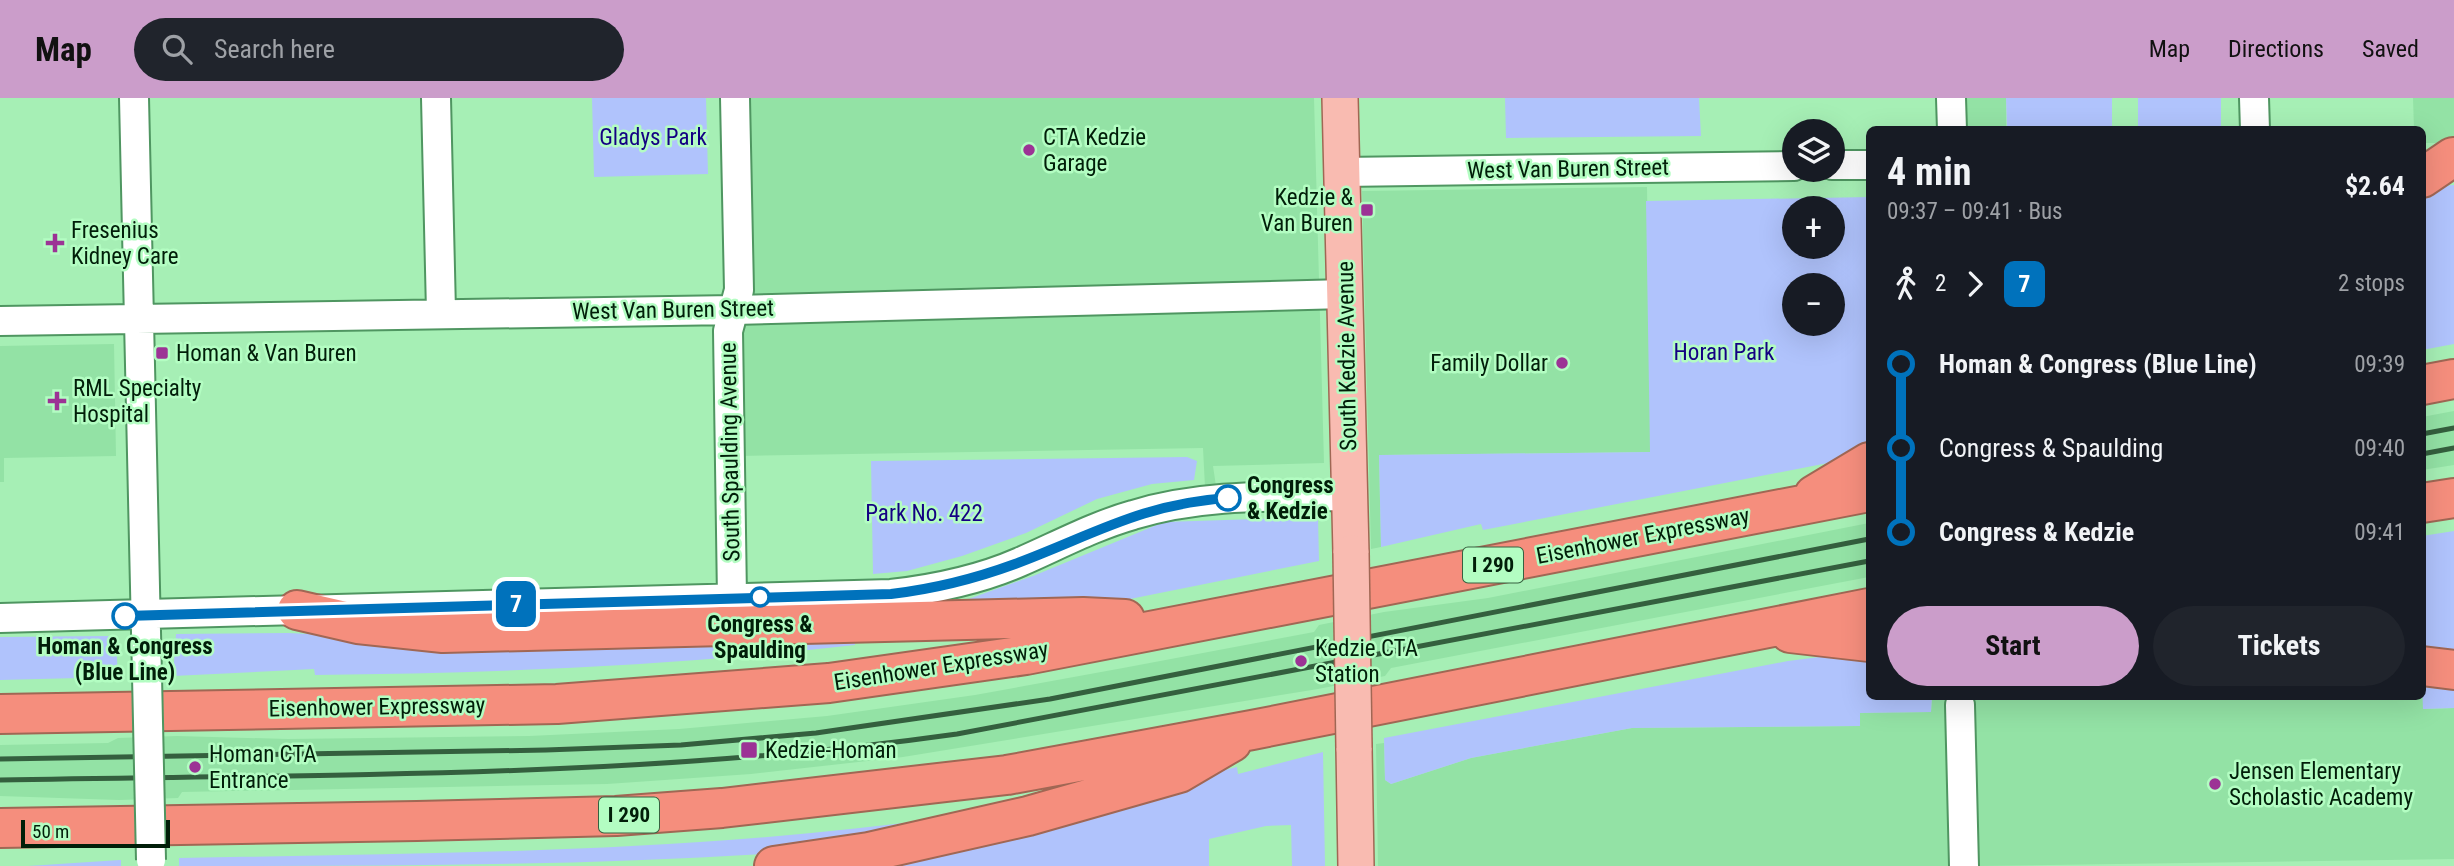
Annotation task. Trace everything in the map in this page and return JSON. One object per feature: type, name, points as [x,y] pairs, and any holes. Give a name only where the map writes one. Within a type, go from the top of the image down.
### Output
[{"type":"highway","points":[[2426,174],[2443,157]]},
{"type":"highway","points":[[2426,384],[2454,379]]},
{"type":"highway","points":[[1798,506],[1866,464]]},
{"type":"highway","name":"Eisenhower Expressway","points":[[0,714],[557,704],[829,683],[1027,655],[1186,622],[1866,493]]},
{"type":"highway","points":[[2426,502],[2454,498]]},
{"type":"highway","name":"I 290","points":[[0,828],[617,816],[722,808],[1007,775],[1252,730],[1866,609]]},
{"type":"highway","points":[[297,610],[369,625],[443,633],[1083,617],[1186,622]]},
{"type":"highway","points":[[1764,629],[1866,642]]},
{"type":"highway","points":[[2426,666],[2454,670]]},
{"type":"highway","points":[[774,866],[943,837],[1167,777],[1179,773],[1252,730]]},
{"type":"main road","name":"South Kedzie Avenue","points":[[1340,98],[1356,866]]},
{"type":"street","points":[[134,98],[152,863]]},
{"type":"street","points":[[436,98],[441,312]]},
{"type":"street","name":"South Spaulding Avenue","points":[[732,598],[728,331],[739,290],[735,98]]},
{"type":"street","points":[[1951,98],[1952,126]]},
{"type":"street","points":[[2254,98],[2255,126]]},
{"type":"street","points":[[1845,166],[1866,165]]},
{"type":"street","name":"West Van Buren Street","points":[[1342,172],[1782,166]]},
{"type":"street","name":"West Van Buren Street","points":[[0,321],[441,312],[734,310],[1345,294]]},
{"type":"street","points":[[0,618],[891,594],[924,590],[1004,568],[1102,526],[1172,505],[1228,498],[1350,496]]},
{"type":"street","points":[[1960,705],[1964,866]]},
{"type":"shaded area","points":[[751,98],[1314,98],[1324,463],[1213,466],[1216,486],[1205,487],[1203,448],[738,456],[735,328],[752,285]]},
{"type":"shaded area","points":[[1960,98],[2006,98],[2006,126],[1960,126]]},
{"type":"shaded area","points":[[2413,98],[2454,98],[2454,143],[2426,143],[2426,126],[2414,126]]},
{"type":"shaded area","points":[[1647,187],[1651,452],[1379,455],[1381,547],[1371,549],[1362,191]]},
{"type":"shaded area","name":"RML Specialty Hospital","points":[[114,344],[116,456],[4,458],[4,482],[0,482],[0,346]]},
{"type":"shaded area","points":[[2454,411],[2454,465],[2426,469],[2426,416]]},
{"type":"shaded area","points":[[1866,524],[1866,578],[1391,668],[1385,676],[1318,689],[903,757],[751,774],[607,784],[182,792],[178,798],[119,800],[0,796],[0,745],[108,743],[118,738],[177,736],[288,739],[529,736],[679,729],[827,716],[975,695],[1314,632],[1319,625],[1384,612],[1488,598]]},
{"type":"shaded area","points":[[1932,700],[1946,700],[1948,866],[1378,866],[1376,744],[1384,743],[1385,780],[1391,784],[1471,758],[1632,728],[1860,726],[1859,713],[1931,712]]},
{"type":"shaded area","name":"Jensen Elementary Scholastic Academy","points":[[1973,700],[2423,700],[2423,709],[2454,708],[2454,859],[1977,866]]},
{"type":"green space","name":"Gladys Park","points":[[592,98],[706,98],[708,174],[594,177]]},
{"type":"green space","points":[[1505,98],[1699,98],[1701,136],[1506,138]]},
{"type":"green space","points":[[2006,98],[2112,98],[2112,126],[2007,126]]},
{"type":"green space","points":[[2138,98],[2221,98],[2221,126],[2138,126]]},
{"type":"green space","points":[[2454,185],[2454,344],[2426,349],[2426,195],[2442,186]]},
{"type":"green space","name":"Horan Park","points":[[1845,197],[1866,197],[1866,456],[1483,530],[1481,524],[1381,547],[1379,455],[1650,452],[1646,201],[1782,199],[1782,259],[1845,259]]},
{"type":"green space","name":"Park No. 422","points":[[1187,457],[1197,461],[1194,480],[1152,484],[1097,499],[1026,533],[962,556],[907,571],[873,574],[871,461]]},
{"type":"green space","points":[[1318,517],[1319,561],[1100,605],[960,602],[1033,576],[1164,522]]},
{"type":"green space","points":[[2454,531],[2454,651],[2426,648],[2426,535]]},
{"type":"green space","points":[[288,633],[371,637],[853,636],[855,645],[585,667],[315,675],[314,669],[173,676],[176,634]]},
{"type":"green space","points":[[111,636],[116,640],[118,677],[0,680],[0,637]]},
{"type":"green space","points":[[1843,654],[1866,659],[1866,700],[1932,700],[1931,712],[1860,713],[1860,726],[1632,728],[1471,758],[1391,784],[1385,780],[1384,738],[1788,661]]},
{"type":"green space","points":[[2426,686],[2454,689],[2454,708],[2423,709]]},
{"type":"green space","points":[[1323,752],[1325,866],[1292,866],[1291,825],[1266,826],[1209,839],[1209,866],[847,866],[1237,767],[1238,774]]},
{"type":"green space","points":[[948,817],[812,849],[717,857],[563,863],[179,866],[179,858],[564,849],[756,838]]},
{"type":"green space","points":[[120,860],[121,866],[28,866]]},
{"type":"railway","points":[[2426,433],[2454,428]]},
{"type":"railway","points":[[2426,453],[2454,448]]},
{"type":"railway","points":[[0,759],[546,750],[681,745],[816,733],[1050,699],[1866,540]]},
{"type":"railway","points":[[0,780],[479,772],[599,767],[838,749],[957,734],[1866,562]]},
{"type":"bus line","name":"7","points":[[125,616],[891,594],[965,581],[1017,563],[1133,515],[1172,505],[1228,498]]},
{"type":"place","name":"CTA Kedzie Garage","points":[[1029,150]]},
{"type":"place","name":"Kedzie & Van Buren","points":[[1367,210]]},
{"type":"place","name":"Fresenius Kidney Care","points":[[55,243]]},
{"type":"place","name":"Homan & Van Buren","points":[[162,353]]},
{"type":"place","name":"Family Dollar","points":[[1562,363]]},
{"type":"place","name":"RML Specialty Hospital","points":[[57,401]]},
{"type":"place","name":"Congress & Kedzie","points":[[1228,498]]},
{"type":"place","name":"Congress & Spaulding","points":[[760,597]]},
{"type":"place","name":"Homan & Congress (Blue Line)","points":[[125,616]]},
{"type":"place","name":"Kedzie CTA Station","points":[[1301,661]]},
{"type":"place","name":"Kedzie-Homan","points":[[749,750]]},
{"type":"place","name":"Homan CTA Entrance","points":[[195,767]]},
{"type":"place","name":"Jensen Elementary Scholastic Academy","points":[[2215,784]]}]
